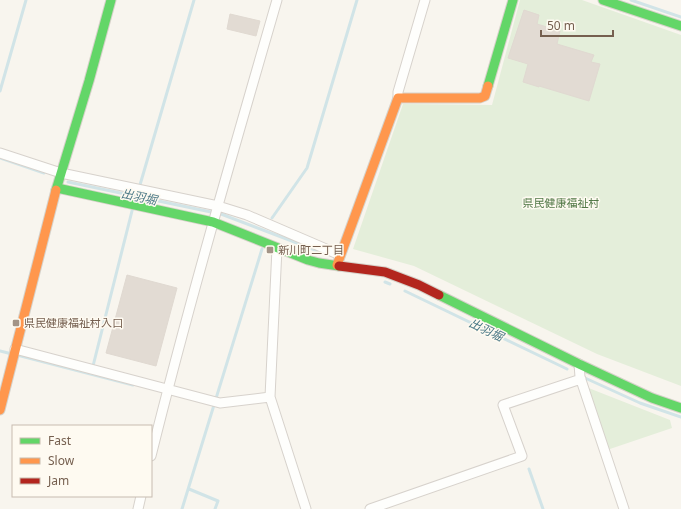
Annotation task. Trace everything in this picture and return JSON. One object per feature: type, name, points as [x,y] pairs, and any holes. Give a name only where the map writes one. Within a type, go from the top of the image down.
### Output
[{"type":"street","points":[[0,410],[61,173],[89,81],[111,0]]},
{"type":"street","points":[[152,452],[213,222],[277,0]]},
{"type":"street","points":[[337,265],[398,98],[398,92],[425,0]]},
{"type":"street","points":[[398,98],[480,98],[485,96],[514,0]]},
{"type":"street","points":[[603,0],[681,26]]},
{"type":"street","points":[[632,10],[636,0]]},
{"type":"street","points":[[0,153],[61,173],[218,206],[247,215],[340,255]]},
{"type":"street","points":[[57,188],[213,222],[319,263],[386,272],[419,285],[579,364],[652,398],[681,408]]},
{"type":"street","points":[[277,248],[270,397],[306,509]]},
{"type":"street","points":[[16,349],[220,403],[270,397]]},
{"type":"street","points":[[579,364],[581,379],[624,509]]},
{"type":"street","points":[[370,509],[522,456],[504,405],[581,379]]},
{"type":"street","points":[[138,509],[141,497]]},
{"type":"green space","name":"県民健康福祉村","points":[[520,0],[582,0],[681,35],[681,386],[597,354],[414,266],[353,249],[403,104],[492,105]]},
{"type":"green space","points":[[586,387],[670,420],[672,428],[607,450]]},
{"type":"building","points":[[524,10],[539,15],[537,24],[560,31],[557,44],[594,55],[591,62],[600,64],[589,101],[523,82],[528,64],[508,58]]},
{"type":"building","points":[[230,14],[260,21],[256,36],[227,29]]},
{"type":"building","points":[[127,275],[177,288],[156,366],[106,353]]},
{"type":"waterway","points":[[0,91],[26,0]]},
{"type":"waterway","points":[[135,202],[194,0]]},
{"type":"waterway","points":[[272,218],[307,168],[357,0]]},
{"type":"waterway","points":[[631,0],[681,17]]},
{"type":"waterway","name":"出羽堀","points":[[0,158],[44,173]]},
{"type":"waterway","name":"出羽堀","points":[[68,182],[211,212]]},
{"type":"waterway","points":[[91,374],[133,207]]},
{"type":"waterway","name":"出羽堀","points":[[221,214],[318,251]]},
{"type":"waterway","points":[[182,509],[262,249]]},
{"type":"waterway","name":"出羽堀","points":[[385,282],[390,284]]},
{"type":"waterway","name":"出羽堀","points":[[405,291],[567,369]]},
{"type":"waterway","points":[[0,351],[12,354]]},
{"type":"waterway","points":[[17,355],[133,385]]},
{"type":"waterway","name":"出羽堀","points":[[585,378],[640,403],[681,417]]},
{"type":"waterway","points":[[529,469],[543,509]]},
{"type":"waterway","points":[[189,489],[218,501],[215,509]]},
{"type":"traffic: fast","points":[[56,190],[89,81],[111,0]]},
{"type":"traffic: fast","points":[[488,86],[513,0]]},
{"type":"traffic: fast","points":[[603,0],[681,26]]},
{"type":"traffic: fast","points":[[57,188],[213,222],[308,260],[339,266]]},
{"type":"traffic: fast","points":[[439,295],[579,364],[652,398],[681,408]]},
{"type":"traffic: slow","points":[[337,265],[398,98],[480,98],[485,96],[488,86]]},
{"type":"traffic: slow","points":[[0,410],[56,190]]},
{"type":"traffic: jam","points":[[339,266],[385,272],[419,285],[439,295]]},
{"type":"place","name":"新川町二丁目","points":[[270,250]]},
{"type":"place","name":"県民健康福祉村入口","points":[[16,323]]}]
